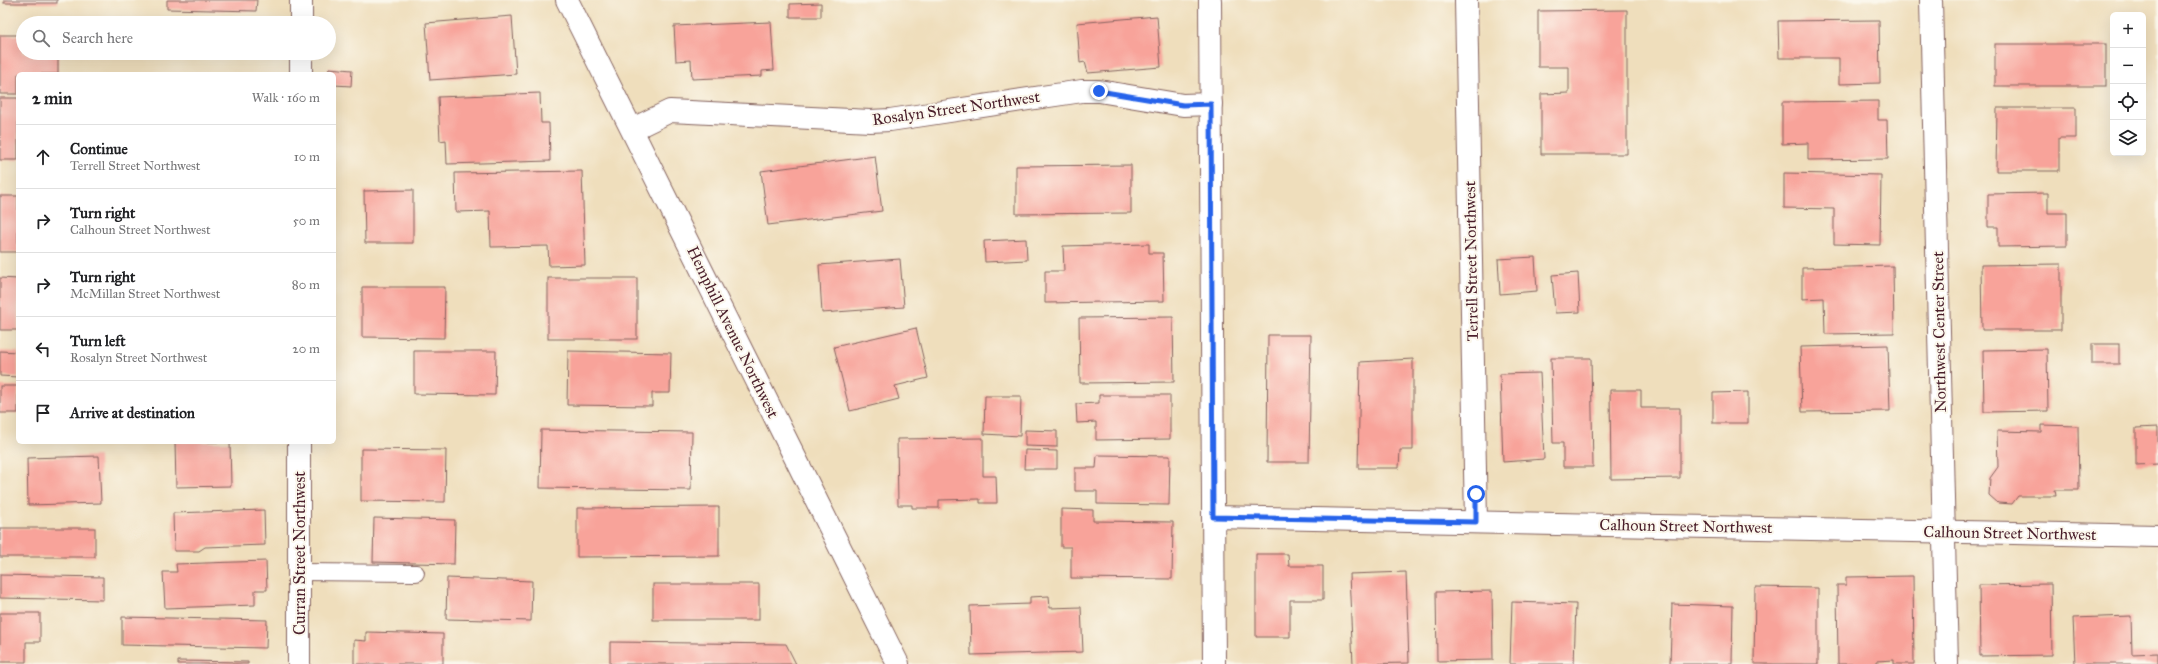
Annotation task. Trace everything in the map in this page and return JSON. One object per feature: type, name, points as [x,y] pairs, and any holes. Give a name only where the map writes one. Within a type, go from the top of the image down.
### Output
[{"type":"street","points":[[301,0],[301,16]]},
{"type":"street","name":"Hemphill Avenue Northwest","points":[[567,0],[633,129],[898,664]]},
{"type":"street","points":[[1210,0],[1214,664]]},
{"type":"street","name":"Terrell Street Northwest","points":[[1466,0],[1476,522]]},
{"type":"street","name":"Northwest Center Street","points":[[1931,0],[1947,664]]},
{"type":"street","points":[[301,60],[301,72]]},
{"type":"street","name":"Rosalyn Street Northwest","points":[[633,129],[670,111],[870,121],[890,120],[1082,91],[1099,91],[1183,105],[1211,104]]},
{"type":"street","name":"Curran Street Northwest","points":[[299,664],[300,444]]},
{"type":"street","name":"Calhoun Street Northwest","points":[[1213,517],[2158,536]]},
{"type":"lane","points":[[299,572],[416,573]]},
{"type":"building","points":[[4,0],[57,0],[57,3],[4,3]]},
{"type":"building","points":[[167,0],[257,0],[256,11],[167,9]]},
{"type":"building","points":[[821,3],[821,17],[790,17],[790,4]]},
{"type":"building","points":[[1627,10],[1627,154],[1541,154],[1541,94],[1569,93],[1569,67],[1538,67],[1538,11]]},
{"type":"building","points":[[512,16],[516,74],[430,80],[426,23]]},
{"type":"building","points":[[1157,16],[1161,67],[1088,73],[1085,62],[1080,63],[1077,23]]},
{"type":"building","points":[[1879,20],[1880,83],[1839,84],[1839,58],[1779,58],[1778,21]]},
{"type":"building","points":[[771,22],[774,70],[762,71],[762,76],[692,79],[691,60],[676,61],[674,26]]},
{"type":"building","points":[[0,35],[16,35],[16,60],[58,60],[58,72],[16,72],[16,94],[0,94]]},
{"type":"building","points":[[1995,44],[2106,44],[2106,86],[1995,86]]},
{"type":"building","points":[[329,68],[352,70],[351,86],[336,85],[336,72],[328,72]]},
{"type":"building","points":[[540,93],[541,123],[549,123],[550,161],[447,164],[446,140],[440,141],[438,97]]},
{"type":"building","points":[[0,98],[16,98],[16,160],[0,160]]},
{"type":"building","points":[[1878,101],[1878,120],[1887,120],[1888,159],[1808,160],[1808,143],[1782,144],[1782,102]]},
{"type":"building","points":[[1997,108],[2076,108],[2076,138],[2059,138],[2059,171],[1996,171]]},
{"type":"building","points":[[875,156],[882,211],[768,225],[761,171]]},
{"type":"building","points":[[1131,165],[1131,213],[1016,214],[1016,166]]},
{"type":"building","points":[[582,171],[585,265],[549,266],[548,246],[491,247],[490,211],[456,212],[455,173]]},
{"type":"building","points":[[1784,173],[1881,175],[1880,245],[1834,244],[1834,209],[1784,208]]},
{"type":"building","points":[[413,190],[413,243],[365,243],[364,191]]},
{"type":"building","points":[[2048,193],[2048,213],[2067,213],[2067,246],[1998,247],[1998,227],[1988,227],[1988,194]]},
{"type":"building","points":[[0,196],[16,196],[16,252],[0,252]]},
{"type":"building","points":[[1026,239],[1027,260],[985,262],[984,241]]},
{"type":"building","points":[[1149,244],[1149,253],[1163,253],[1164,301],[1045,303],[1045,271],[1064,271],[1063,246]]},
{"type":"building","points":[[1535,257],[1537,291],[1500,294],[1498,259]]},
{"type":"building","points":[[900,259],[904,307],[822,313],[819,265]]},
{"type":"building","points":[[2061,264],[2061,330],[1982,330],[1981,265]]},
{"type":"building","points":[[1893,266],[1894,333],[1825,334],[1824,298],[1802,299],[1802,268]]},
{"type":"building","points":[[1578,273],[1580,312],[1555,313],[1552,275]]},
{"type":"building","points":[[0,278],[16,279],[16,330],[0,330]]},
{"type":"building","points":[[548,278],[637,278],[637,339],[548,339]]},
{"type":"building","points":[[362,287],[445,287],[444,338],[362,337]]},
{"type":"building","points":[[1173,317],[1174,382],[1080,383],[1079,318]]},
{"type":"building","points":[[916,328],[928,378],[895,386],[899,399],[850,411],[834,347]]},
{"type":"building","points":[[1268,335],[1311,335],[1309,462],[1267,462]]},
{"type":"building","points":[[2092,344],[2119,344],[2119,364],[2092,364]]},
{"type":"building","points":[[1888,345],[1890,411],[1802,412],[1800,347]]},
{"type":"building","points":[[2047,349],[2048,411],[1984,412],[1983,350]]},
{"type":"building","points":[[0,351],[16,352],[16,377],[0,376]]},
{"type":"building","points":[[414,351],[496,351],[495,395],[414,394]]},
{"type":"building","points":[[568,351],[671,353],[670,393],[652,393],[652,406],[567,405]]},
{"type":"building","points":[[1551,358],[1591,358],[1593,467],[1563,467],[1563,443],[1553,443]]},
{"type":"building","points":[[1413,359],[1413,450],[1400,450],[1399,468],[1358,468],[1360,362]]},
{"type":"building","points":[[1540,373],[1544,459],[1503,462],[1500,374]]},
{"type":"building","points":[[0,386],[16,386],[16,413],[0,413]]},
{"type":"building","points":[[1610,390],[1641,390],[1641,408],[1680,408],[1680,478],[1611,479]]},
{"type":"building","points":[[1748,392],[1748,423],[1713,423],[1713,393]]},
{"type":"building","points":[[1099,395],[1170,395],[1170,439],[1096,440],[1096,422],[1077,423],[1076,404],[1099,403]]},
{"type":"building","points":[[985,396],[1021,396],[1020,436],[984,434]]},
{"type":"building","points":[[2041,425],[2078,426],[2079,490],[2055,490],[2056,496],[2018,496],[2012,504],[1998,503],[1989,495],[1990,478],[1998,467],[1997,431],[2041,432]]},
{"type":"building","points":[[2158,427],[2158,464],[2136,465],[2136,428]]},
{"type":"building","points":[[541,430],[692,432],[691,490],[540,488]]},
{"type":"building","points":[[1025,430],[1057,431],[1057,447],[1025,446]]},
{"type":"building","points":[[983,438],[983,476],[996,476],[997,503],[980,503],[980,499],[939,500],[939,508],[912,508],[912,505],[898,505],[897,439]]},
{"type":"building","points":[[175,444],[230,444],[231,486],[176,487]]},
{"type":"building","points":[[361,449],[446,450],[445,502],[361,501]]},
{"type":"building","points":[[1025,450],[1057,451],[1057,469],[1024,469]]},
{"type":"building","points":[[1097,455],[1170,456],[1169,505],[1097,504],[1097,491],[1075,491],[1075,468],[1096,468]]},
{"type":"building","points":[[99,456],[101,503],[28,505],[27,458]]},
{"type":"building","points":[[719,507],[719,556],[577,557],[577,508]]},
{"type":"building","points":[[1061,509],[1093,510],[1093,521],[1173,522],[1172,579],[1071,578],[1071,547],[1061,547]]},
{"type":"building","points":[[264,510],[265,545],[205,547],[199,551],[174,551],[173,513]]},
{"type":"building","points":[[374,518],[455,520],[454,564],[373,562]]},
{"type":"building","points":[[0,528],[95,528],[95,557],[0,557]]},
{"type":"building","points":[[1256,554],[1288,554],[1289,566],[1323,566],[1323,600],[1290,600],[1290,637],[1256,637]]},
{"type":"building","points":[[266,561],[267,590],[255,590],[255,605],[165,608],[163,572],[177,572],[176,564]]},
{"type":"building","points":[[1406,572],[1409,663],[1353,664],[1349,574]]},
{"type":"building","points":[[0,575],[103,577],[103,600],[0,598]]},
{"type":"building","points":[[1913,576],[1914,664],[1894,664],[1894,660],[1877,661],[1877,664],[1838,664],[1837,585],[1846,585],[1846,577]]},
{"type":"building","points":[[447,578],[532,581],[531,621],[446,619]]},
{"type":"building","points":[[653,584],[759,584],[759,620],[653,620]]},
{"type":"building","points":[[2051,584],[2052,655],[1980,656],[1979,585]]},
{"type":"building","points":[[1755,587],[1818,588],[1818,664],[1754,664]]},
{"type":"building","points":[[1492,591],[1493,660],[1437,661],[1436,592]]},
{"type":"building","points":[[1049,596],[1050,608],[1081,607],[1083,652],[971,655],[970,606],[1030,604],[1030,597]]},
{"type":"building","points":[[1512,602],[1576,604],[1574,664],[1510,664]]},
{"type":"building","points":[[1672,604],[1733,606],[1732,664],[1670,664]]},
{"type":"building","points":[[0,613],[40,613],[40,642],[26,642],[26,662],[0,662]]},
{"type":"building","points":[[2131,616],[2132,654],[2158,653],[2158,664],[2075,664],[2073,618]]},
{"type":"building","points":[[122,617],[267,620],[266,648],[122,645]]},
{"type":"building","points":[[366,632],[443,634],[443,664],[354,664],[354,640],[366,641]]},
{"type":"building","points":[[610,642],[786,644],[796,664],[610,664]]},
{"type":"building","points":[[178,661],[248,662],[248,664],[178,664]]},
{"type":"route","points":[[1099,91],[1183,105],[1211,104],[1213,517],[1476,522],[1476,494]]}]
